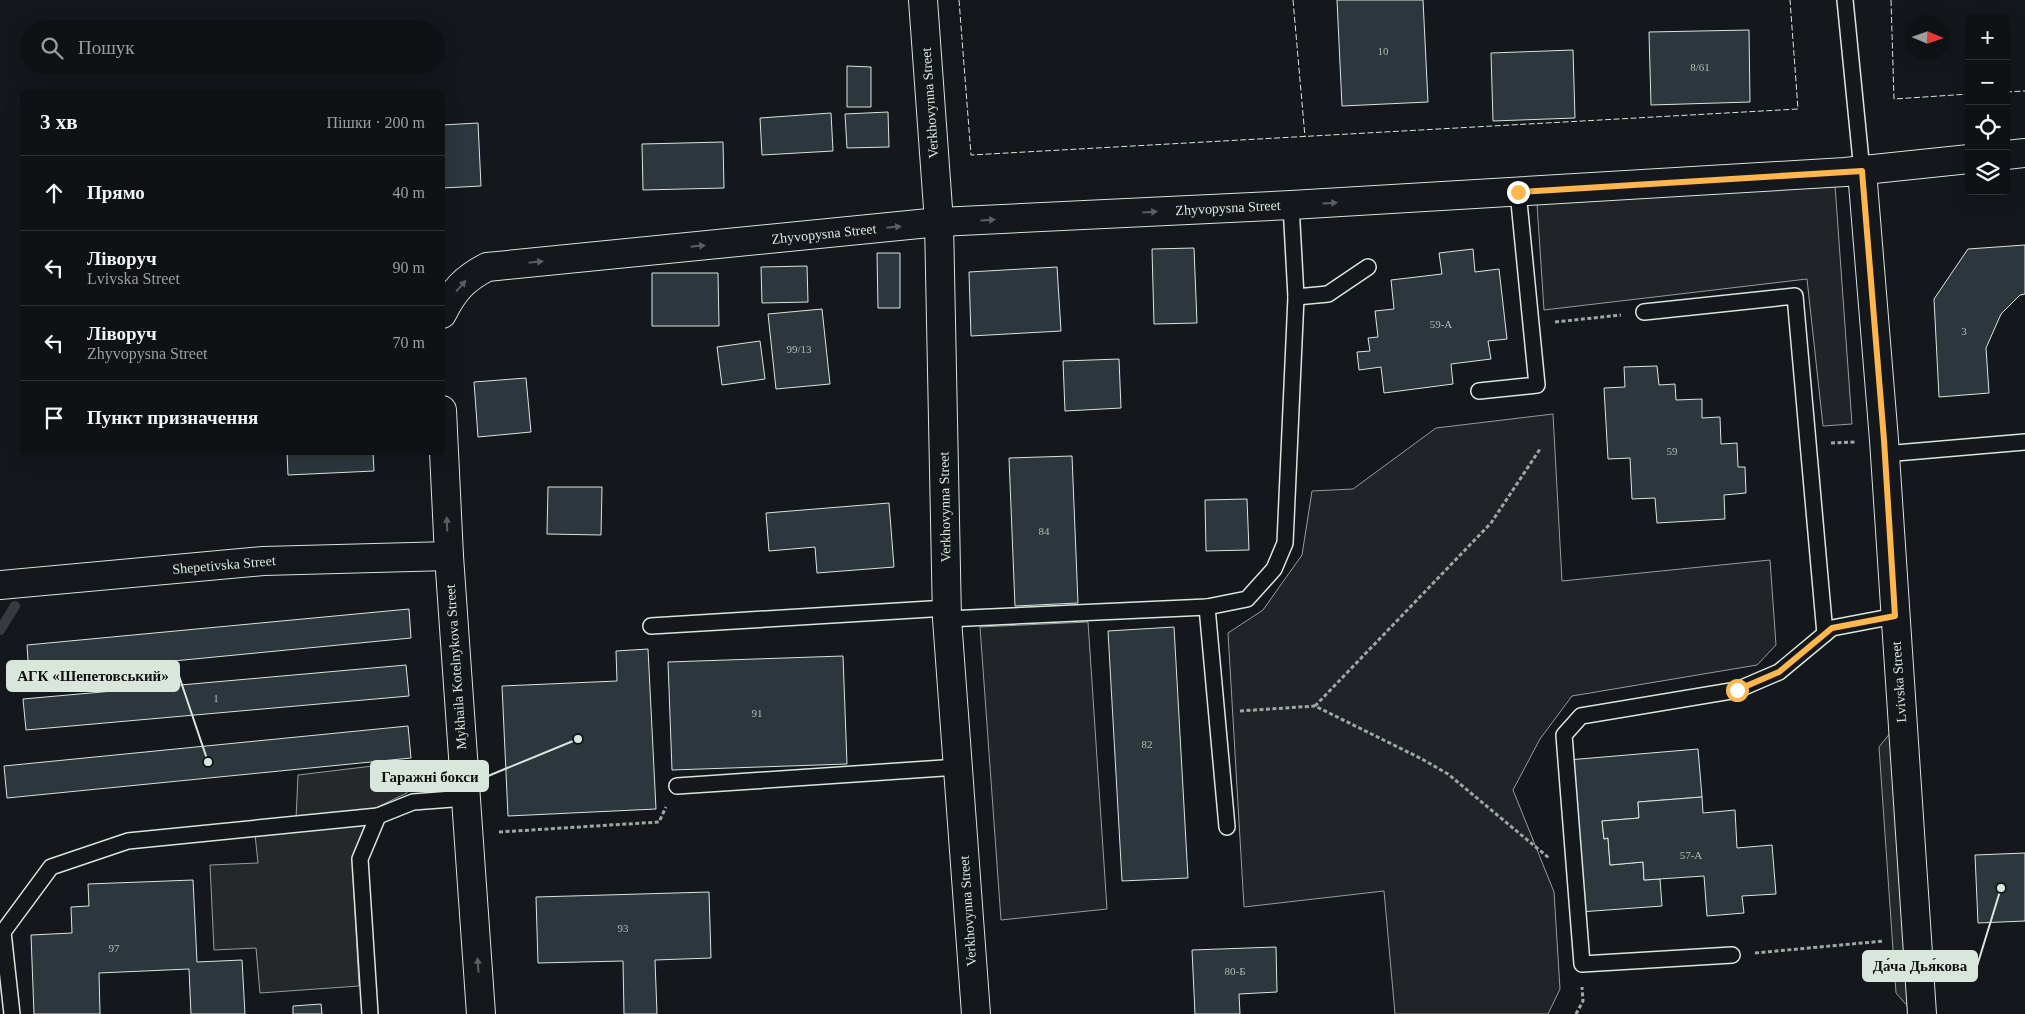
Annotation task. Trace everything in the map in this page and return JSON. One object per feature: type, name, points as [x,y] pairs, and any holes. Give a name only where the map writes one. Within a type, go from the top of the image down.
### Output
[{"type":"street","name":"Verkhovynna Street","points":[[923,0],[939,222],[947,613],[976,1014]]},
{"type":"street","points":[[2010,155],[2025,153]]},
{"type":"street","name":"Zhyvopysna Street","points":[[445,308],[450,298],[469,276],[487,267],[939,222],[1518,192],[1862,171],[1965,159]]},
{"type":"street","name":"Lvivska Street","points":[[1862,171],[1884,447],[1922,1014]]},
{"type":"street","name":"Mykhaila Kotelnykova Street","points":[[444,455],[448,556],[482,1014]]},
{"type":"street","name":"Shepetivska Street","points":[[0,585],[263,561],[448,556]]},
{"type":"lane","points":[[1845,0],[1862,171]]},
{"type":"lane","points":[[1479,391],[1537,385],[1518,192]]},
{"type":"lane","points":[[651,626],[947,613],[1207,608],[1246,600],[1274,569],[1285,544],[1296,297],[1291,205]]},
{"type":"lane","points":[[1296,297],[1328,294],[1368,267]]},
{"type":"lane","points":[[1644,312],[1795,296],[1825,634]]},
{"type":"lane","points":[[1884,447],[2025,442]]},
{"type":"lane","points":[[1207,608],[1227,827]]},
{"type":"lane","points":[[1732,955],[1582,964],[1564,736],[1581,716],[1737,690],[1779,672],[1832,628],[1895,616]]},
{"type":"lane","points":[[677,786],[958,767]]},
{"type":"lane","points":[[12,1014],[3,932],[51,867],[128,841],[378,816],[413,802],[466,798]]},
{"type":"lane","points":[[370,1014],[360,859],[378,816]]},
{"type":"path","points":[[1567,321],[1644,312]]},
{"type":"path","points":[[1808,445],[1884,447]]},
{"type":"path","points":[[1315,706],[1491,523],[1540,449]]},
{"type":"path","points":[[1262,709],[1315,706],[1422,759],[1448,774],[1575,879]]},
{"type":"path","points":[[469,834],[659,822],[677,786]]},
{"type":"path","points":[[1732,955],[1884,941]]},
{"type":"shaded area","points":[[1835,185],[1852,424],[1823,426],[1807,279],[1544,310],[1537,204]]},
{"type":"shaded area","points":[[1553,414],[1562,581],[1770,560],[1776,645],[1757,665],[1572,696],[1540,739],[1513,790],[1554,892],[1560,989],[1548,1014],[1395,1014],[1384,891],[1244,907],[1228,633],[1263,610],[1302,555],[1312,491],[1353,489],[1436,428]]},
{"type":"shaded area","points":[[1088,622],[1107,909],[1001,920],[980,627]]},
{"type":"shaded area","points":[[1891,732],[1911,1010],[1896,993],[1879,747]]},
{"type":"shaded area","points":[[406,762],[407,793],[371,810],[352,857],[359,986],[260,993],[256,948],[214,950],[210,865],[258,863],[254,825],[296,819],[298,775]]},
{"type":"building","points":[[1337,0],[1423,0],[1428,102],[1342,106]]},
{"type":"building","points":[[1749,30],[1750,102],[1651,105],[1649,32]]},
{"type":"building","points":[[1573,50],[1575,118],[1493,121],[1491,53]]},
{"type":"building","points":[[847,66],[871,67],[871,107],[847,107]]},
{"type":"building","points":[[888,112],[889,147],[847,148],[845,114]]},
{"type":"building","points":[[831,113],[833,151],[762,155],[760,118]]},
{"type":"building","points":[[478,123],[481,186],[445,188],[445,125]]},
{"type":"building","points":[[723,142],[724,188],[643,190],[642,144]]},
{"type":"building","points":[[2025,245],[2025,294],[2020,295],[2001,314],[1986,348],[1989,393],[1939,397],[1934,299],[1968,249]]},
{"type":"building","points":[[1194,248],[1197,323],[1154,324],[1152,249]]},
{"type":"building","points":[[1473,249],[1475,272],[1499,269],[1507,339],[1488,341],[1491,359],[1451,364],[1453,384],[1384,393],[1381,367],[1359,370],[1357,352],[1370,351],[1368,338],[1378,337],[1375,311],[1394,309],[1391,280],[1442,274],[1439,253]]},
{"type":"building","points":[[877,253],[900,253],[900,308],[878,308]]},
{"type":"building","points":[[807,266],[808,302],[762,303],[761,267]]},
{"type":"building","points":[[1057,267],[1061,331],[971,336],[969,272]]},
{"type":"building","points":[[652,273],[718,273],[719,326],[652,326]]},
{"type":"building","points":[[822,309],[830,384],[776,389],[768,314]]},
{"type":"building","points":[[760,341],[765,379],[722,385],[717,347]]},
{"type":"building","points":[[1119,359],[1121,408],[1065,411],[1063,361]]},
{"type":"building","points":[[1657,366],[1659,385],[1675,384],[1676,400],[1702,399],[1702,418],[1720,417],[1721,444],[1737,443],[1738,467],[1745,467],[1746,493],[1724,495],[1725,519],[1657,523],[1655,498],[1632,499],[1630,458],[1608,459],[1604,388],[1625,387],[1624,367]]},
{"type":"building","points":[[526,378],[531,432],[478,437],[474,382]]},
{"type":"building","points":[[287,455],[373,455],[374,471],[288,475]]},
{"type":"building","points":[[1072,456],[1078,603],[1015,606],[1009,458]]},
{"type":"building","points":[[548,487],[602,487],[601,535],[547,534]]},
{"type":"building","points":[[1247,499],[1249,550],[1206,551],[1205,500]]},
{"type":"building","points":[[889,503],[894,567],[817,573],[815,547],[769,551],[766,513]]},
{"type":"building","points":[[409,609],[411,638],[29,675],[27,645]]},
{"type":"building","points":[[1174,627],[1188,878],[1122,881],[1108,631]]},
{"type":"building","points":[[648,649],[656,809],[508,816],[502,686],[617,681],[616,651]]},
{"type":"building","points":[[843,656],[847,764],[672,770],[668,662]]},
{"type":"building","points":[[406,665],[409,696],[26,730],[23,699]]},
{"type":"building","points":[[408,726],[411,758],[7,798],[4,766]]},
{"type":"building","points":[[1698,749],[1702,797],[1638,802],[1639,818],[1602,821],[1604,839],[1608,838],[1610,865],[1643,862],[1644,880],[1660,879],[1662,906],[1580,912],[1568,760]]},
{"type":"building","points":[[1702,797],[1703,813],[1735,810],[1737,848],[1772,845],[1776,894],[1742,896],[1744,913],[1707,916],[1704,876],[1644,880],[1643,862],[1610,865],[1608,838],[1604,839],[1602,821],[1639,818],[1638,802]]},
{"type":"building","points":[[2025,853],[2025,921],[1978,923],[1975,855]]},
{"type":"building","points":[[193,880],[197,962],[242,960],[245,1014],[191,1014],[189,969],[99,973],[100,1014],[34,1014],[31,935],[72,933],[71,907],[89,906],[88,884]]},
{"type":"building","points":[[709,892],[711,958],[655,960],[657,1014],[624,1014],[623,961],[538,963],[536,897]]},
{"type":"building","points":[[1276,947],[1277,992],[1239,994],[1240,1014],[1195,1014],[1192,950]]},
{"type":"building","points":[[321,1004],[322,1014],[293,1014],[293,1006]]},
{"type":"waterway","points":[[0,630],[15,606]]},
{"type":"fence","points":[[959,0],[971,155],[1798,109],[1790,0]]},
{"type":"fence","points":[[1293,0],[1305,137]]},
{"type":"fence","points":[[1891,0],[1894,99],[1965,94]]},
{"type":"fence","points":[[2010,92],[2025,91]]},
{"type":"place","name":"Гаражні бокси","points":[[578,739]]},
{"type":"place","name":"АГК «Шепетовський»","points":[[208,762]]},
{"type":"place","name":"Да́ча Дья́кова","points":[[2001,888]]},
{"type":"route","points":[[1518,192],[1862,171],[1884,440],[1895,616],[1832,628],[1779,672],[1737,690]]}]
